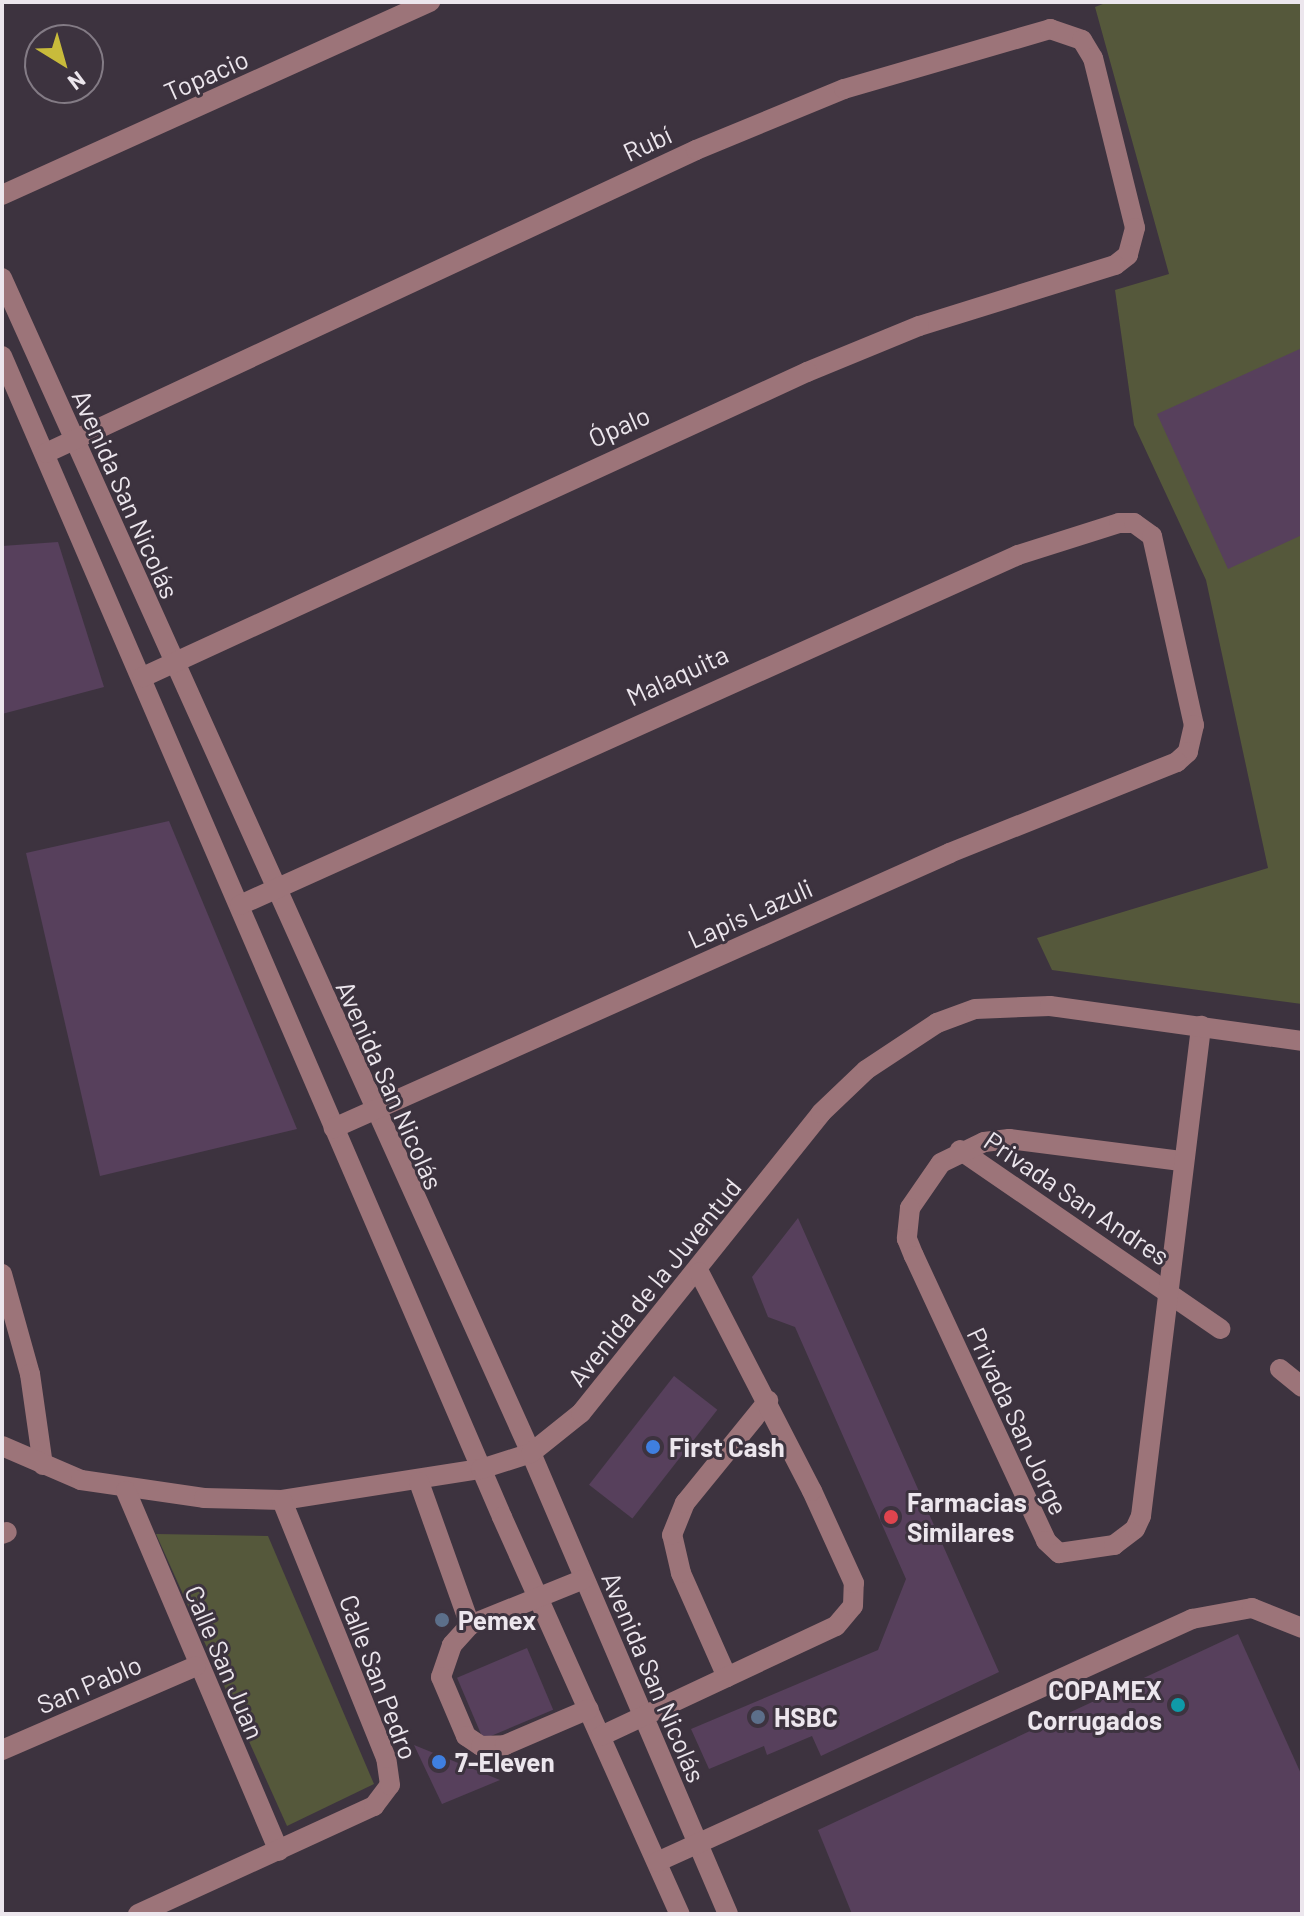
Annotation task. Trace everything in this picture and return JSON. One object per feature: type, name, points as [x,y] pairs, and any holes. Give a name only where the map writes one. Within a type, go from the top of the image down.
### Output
[{"type":"street","name":"Topacio","points":[[2,195],[430,2]]},
{"type":"street","name":"Rubí","points":[[46,453],[696,150],[844,89],[1050,29],[1082,40],[1100,78],[1135,228],[1128,255]]},
{"type":"street","name":"Ópalo","points":[[143,677],[807,372],[919,326],[1115,265],[1128,255]]},
{"type":"street","name":"Avenida San Nicolás","points":[[2,278],[373,1111],[531,1453],[728,1914]]},
{"type":"street","points":[[2,356],[143,677],[481,1469],[680,1914]]},
{"type":"street","name":"Malaquita","points":[[240,905],[882,611],[1047,546],[1119,523],[1145,527]]},
{"type":"street","name":"Lapis Lazuli","points":[[334,1128],[950,853],[1160,770],[1188,752],[1194,725],[1157,548],[1145,527]]},
{"type":"street","name":"Avenida de la Juventud","points":[[2,1446],[43,1465],[126,1491],[282,1500],[419,1482],[481,1469],[531,1453],[617,1375],[821,1113],[866,1070],[937,1023],[1009,1005],[1201,1026],[1302,1041]]},
{"type":"street","name":"Privada San Jorge","points":[[1181,1161],[1009,1139],[960,1150],[926,1178],[910,1208],[907,1239],[1046,1541],[1059,1553],[1114,1545],[1141,1516],[1165,1288],[1201,1026]]},
{"type":"street","name":"Privada San Andres","points":[[960,1150],[1165,1288],[1220,1329]]},
{"type":"street","points":[[601,1736],[836,1626],[855,1595],[768,1401],[699,1272]]},
{"type":"street","points":[[2,1274],[30,1374],[43,1465]]},
{"type":"street","points":[[1280,1369],[1302,1387]]},
{"type":"street","points":[[727,1677],[681,1573],[672,1535],[685,1503],[768,1401]]},
{"type":"street","points":[[419,1482],[470,1625]]},
{"type":"street","name":"Calle San Juan","points":[[126,1491],[196,1666],[279,1851]]},
{"type":"street","name":"Calle San Pedro","points":[[138,1914],[374,1806],[385,1797],[390,1772],[282,1500]]},
{"type":"street","points":[[584,1579],[470,1625],[452,1645],[441,1677],[472,1743],[505,1745],[589,1709]]},
{"type":"street","points":[[657,1862],[1192,1619],[1252,1608],[1302,1628]]},
{"type":"street","name":"San Pablo","points":[[2,1750],[196,1666]]},
{"type":"green space","points":[[1108,2],[1302,2],[1302,1004],[1052,970],[1037,938],[1268,868],[1206,580],[1134,425],[1115,290],[1169,274],[1095,7]]},
{"type":"green space","points":[[156,1534],[268,1536],[374,1784],[287,1826]]},
{"type":"building","points":[[1302,348],[1302,535],[1228,569],[1157,414]]},
{"type":"building","points":[[58,542],[104,687],[2,714],[2,546]]},
{"type":"building","points":[[169,821],[297,1129],[100,1176],[26,853]]},
{"type":"building","points":[[798,1218],[999,1672],[821,1756],[812,1736],[767,1755],[764,1746],[709,1769],[691,1729],[878,1650],[906,1579],[795,1327],[768,1317],[752,1277]]},
{"type":"building","name":"First Cash","points":[[674,1376],[717,1410],[632,1519],[589,1485]]},
{"type":"building","name":"COPAMEX Corrugados","points":[[1238,1634],[1302,1776],[1302,1914],[852,1914],[818,1830]]},
{"type":"building","points":[[527,1648],[553,1710],[483,1739],[457,1678]]},
{"type":"building","name":"7-Eleven","points":[[414,1745],[500,1780],[442,1804]]},
{"type":"place","name":"First Cash","points":[[653,1447]]},
{"type":"place","name":"Farmacias Similares","points":[[891,1517]]},
{"type":"place","name":"Pemex","points":[[442,1620]]},
{"type":"place","name":"COPAMEX Corrugados","points":[[1178,1705]]},
{"type":"place","name":"HSBC","points":[[758,1717]]},
{"type":"place","name":"7-Eleven","points":[[439,1762]]}]
